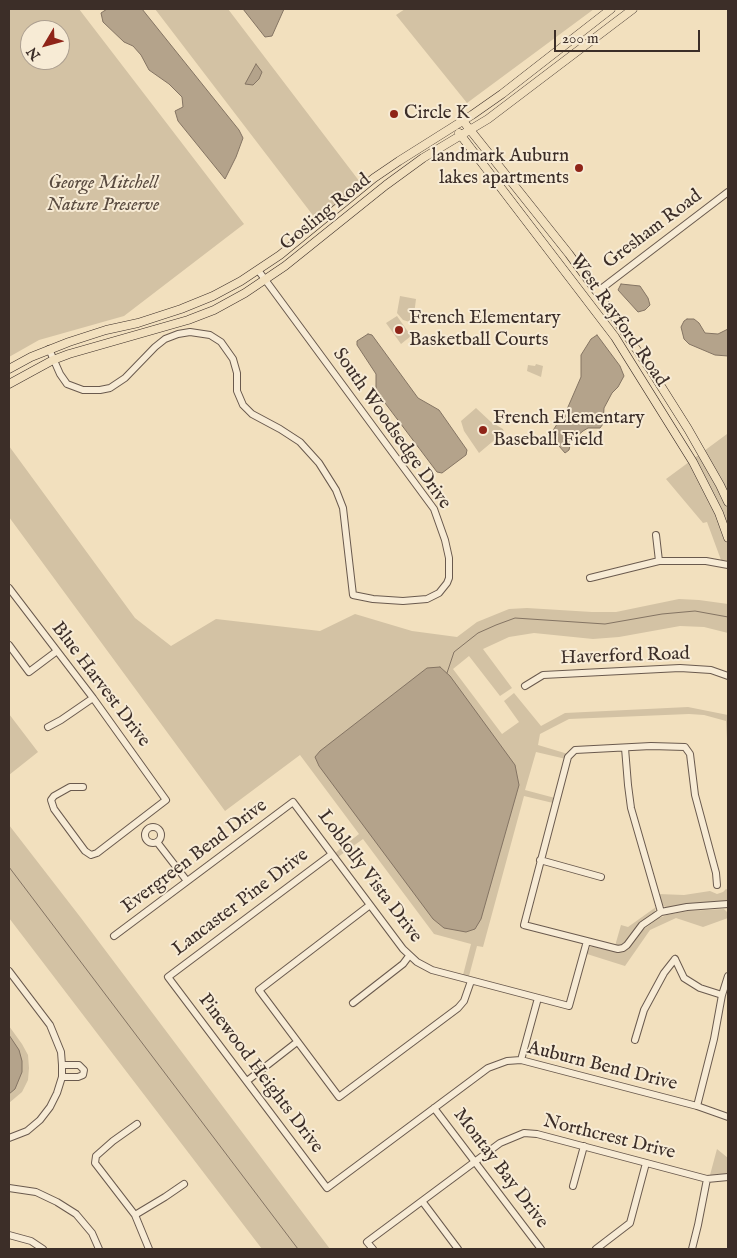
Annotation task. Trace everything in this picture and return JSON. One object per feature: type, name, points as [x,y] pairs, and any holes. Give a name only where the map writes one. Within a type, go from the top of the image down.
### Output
[{"type":"main road","name":"Gosling Road","points":[[9,369],[49,349],[106,330],[181,309],[228,289],[280,255],[374,178],[518,83],[561,46],[611,9]]},
{"type":"main road","name":"Gosling Road","points":[[9,384],[53,360],[87,348],[160,329],[193,318],[235,299],[285,266],[386,185],[423,158],[471,130],[507,105],[633,9]]},
{"type":"main road","name":"West Rayford Road","points":[[463,121],[597,292],[652,372],[688,429],[720,484],[728,502]]},
{"type":"main road","name":"West Rayford Road","points":[[453,126],[615,337],[677,435],[708,490],[728,538]]},
{"type":"main road","points":[[677,435],[688,429]]},
{"type":"street","name":"Gresham Road","points":[[597,292],[728,192]]},
{"type":"street","name":"South Woodsedge Drive","points":[[53,360],[67,384],[84,390],[100,390],[110,388],[120,382],[165,339],[190,332],[210,335],[221,342],[231,354],[236,366],[237,391],[243,406],[252,414],[280,428],[300,442],[319,463],[336,490],[343,508],[353,595],[373,599],[403,601],[427,599],[439,593],[448,583],[449,558],[434,509],[258,270]]},
{"type":"street","points":[[49,349],[53,360]]},
{"type":"street","points":[[656,535],[659,561]]},
{"type":"street","points":[[590,578],[659,561],[706,561],[728,565]]},
{"type":"street","name":"Blue Harvest Drive","points":[[9,588],[93,698],[166,800],[140,820]]},
{"type":"street","points":[[9,645],[29,672],[57,651]]},
{"type":"street","name":"Haverford Road","points":[[525,686],[543,675],[680,668],[711,670],[728,676]]},
{"type":"street","points":[[48,727],[93,698]]},
{"type":"street","points":[[717,885],[716,873],[695,795],[689,750],[686,746],[575,750],[569,755],[524,925],[618,949],[623,948],[642,925],[661,912],[687,907],[728,905]]},
{"type":"street","points":[[625,748],[632,808],[661,912]]},
{"type":"street","points":[[83,787],[70,788],[54,796],[51,800],[54,809],[85,851],[92,854],[97,853],[140,820],[147,830],[145,834],[148,841],[152,843],[157,842]]},
{"type":"street","name":"Loblolly Vista Drive","points":[[293,802],[409,956],[432,970],[568,1006],[587,941]]},
{"type":"street","name":"Evergreen Bend Drive","points":[[114,936],[293,802]]},
{"type":"street","points":[[147,830],[152,828],[159,830],[160,835],[157,842]]},
{"type":"street","points":[[157,842],[187,882]]},
{"type":"street","name":"Lancaster Pine Drive","points":[[168,977],[332,854]]},
{"type":"street","points":[[540,860],[601,877]]},
{"type":"street","points":[[370,905],[258,990],[338,1097],[458,1008],[464,1001],[471,981]]},
{"type":"street","points":[[353,1003],[403,964],[409,956]]},
{"type":"street","points":[[634,1040],[644,1010],[664,973],[675,959],[677,967],[684,978],[700,988],[722,995]]},
{"type":"street","points":[[9,971],[50,1025],[61,1052],[62,1065],[62,1077],[50,1107],[40,1120],[27,1131],[9,1138]]},
{"type":"street","points":[[697,1106],[728,976]]},
{"type":"street","name":"Pinewood Heights Drive","points":[[168,977],[327,1188]]},
{"type":"street","points":[[521,1060],[538,998]]},
{"type":"street","points":[[247,1081],[298,1042]]},
{"type":"street","name":"Auburn Bend Drive","points":[[327,1188],[488,1068],[507,1060],[521,1060],[697,1106],[728,1118]]},
{"type":"street","points":[[62,1065],[79,1066],[84,1070],[84,1075],[78,1078],[62,1077]]},
{"type":"street","name":"Montay Bay Drive","points":[[434,1108],[540,1249]]},
{"type":"street","points":[[137,1124],[113,1140],[96,1156],[95,1162],[135,1215],[149,1249]]},
{"type":"street","name":"Northcrest Drive","points":[[373,1249],[367,1242],[500,1143],[524,1133],[536,1134],[584,1146],[706,1179],[728,1177]]},
{"type":"street","points":[[573,1186],[584,1146]]},
{"type":"street","points":[[596,1249],[630,1223],[646,1163]]},
{"type":"street","points":[[692,1249],[706,1179]]},
{"type":"street","points":[[135,1215],[184,1184]]},
{"type":"street","points":[[9,1188],[36,1192],[76,1214],[92,1234],[99,1249]]},
{"type":"street","points":[[422,1201],[458,1249]]},
{"type":"street","points":[[9,1235],[31,1240],[43,1249]]},
{"type":"green space","name":"George Mitchell Nature Preserve","points":[[9,9],[79,9],[244,224],[124,316],[39,340],[9,357]]},
{"type":"green space","points":[[155,9],[228,9],[363,186],[318,222]]},
{"type":"green space","points":[[405,9],[594,9],[467,103],[396,15]]},
{"type":"green space","points":[[400,296],[416,299],[413,323],[403,320],[397,313]]},
{"type":"green space","name":"French Elementary Basketball Courts","points":[[397,316],[411,336],[401,344],[386,323]]},
{"type":"green space","points":[[536,364],[543,366],[541,377],[527,371],[528,365],[535,366]]},
{"type":"green space","name":"French Elementary Baseball Field","points":[[476,408],[491,422],[503,429],[504,432],[479,453],[464,431],[461,421]]},
{"type":"green space","points":[[727,434],[728,561],[721,560],[707,522],[703,523],[666,479]]},
{"type":"green space","points":[[9,446],[135,618],[171,646],[216,619],[320,631],[355,614],[412,631],[457,637],[477,622],[509,609],[527,608],[616,612],[679,599],[728,604],[728,633],[704,627],[680,626],[619,637],[593,639],[534,633],[509,637],[483,649],[512,688],[500,696],[469,656],[453,669],[502,734],[519,722],[504,701],[514,693],[541,726],[565,713],[688,707],[728,715],[728,757],[726,721],[704,715],[569,719],[540,734],[538,745],[568,754],[566,759],[536,752],[525,790],[555,798],[553,803],[524,796],[483,947],[477,946],[469,976],[463,975],[471,944],[434,934],[363,839],[338,857],[335,853],[359,834],[300,755],[225,811],[9,517]]},
{"type":"green space","points":[[9,714],[38,752],[9,775]]},
{"type":"green space","points":[[9,825],[330,1249],[262,1249],[9,918]]},
{"type":"green space","points":[[726,889],[728,890],[728,901],[686,904],[667,908],[662,905],[658,894],[684,895],[710,891],[717,894]]},
{"type":"green space","points":[[656,907],[654,914],[626,942],[615,946],[621,925],[628,927]]},
{"type":"green space","points":[[724,909],[728,913],[728,918],[703,927],[676,918],[650,930],[625,966],[587,954],[590,947],[594,946],[618,952],[625,951],[644,929],[659,918],[667,915],[688,911]]},
{"type":"green space","points":[[9,1026],[28,1055],[29,1068],[28,1080],[22,1092],[9,1103]]},
{"type":"green space","points":[[717,1149],[728,1158],[728,1174],[710,1175]]},
{"type":"shaded area","points":[[107,9],[142,9],[239,130],[243,138],[225,179],[178,121],[175,111],[183,107],[182,97],[169,84],[149,70],[141,55],[133,46],[124,42],[103,22],[101,13]]},
{"type":"shaded area","points":[[243,9],[284,9],[272,36],[265,37]]},
{"type":"shaded area","points":[[256,64],[262,72],[259,79],[253,85],[245,84]]},
{"type":"shaded area","points":[[621,284],[640,286],[650,305],[645,310],[638,312],[618,290]]},
{"type":"shaded area","points":[[687,319],[694,319],[705,333],[718,334],[728,329],[728,356],[715,355],[689,344],[684,339],[681,327]]},
{"type":"shaded area","points":[[368,334],[372,335],[418,398],[439,410],[467,450],[466,455],[442,473],[437,472],[376,391],[376,374],[357,345],[357,341]]},
{"type":"shaded area","points":[[597,335],[620,366],[624,376],[604,408],[603,424],[600,428],[588,428],[583,431],[571,441],[569,450],[565,453],[553,439],[552,432],[568,407],[581,377],[581,355],[591,339]]},
{"type":"shaded area","points":[[440,667],[450,676],[515,765],[519,785],[481,919],[475,929],[466,932],[444,928],[433,919],[319,766],[315,757],[320,751],[427,668]]},
{"type":"shaded area","points":[[9,1035],[19,1050],[22,1072],[15,1089],[9,1094]]},
{"type":"waterway","points":[[447,673],[454,652],[478,633],[515,618],[605,624],[662,614],[695,611],[728,617]]},
{"type":"waterway","points":[[9,867],[298,1249]]},
{"type":"place","name":"Circle K","points":[[394,114]]},
{"type":"place","name":"landmark Auburn lakes apartments","points":[[579,168]]},
{"type":"place","name":"French Elementary Basketball Courts","points":[[399,330]]},
{"type":"place","name":"French Elementary Baseball Field","points":[[483,430]]}]
